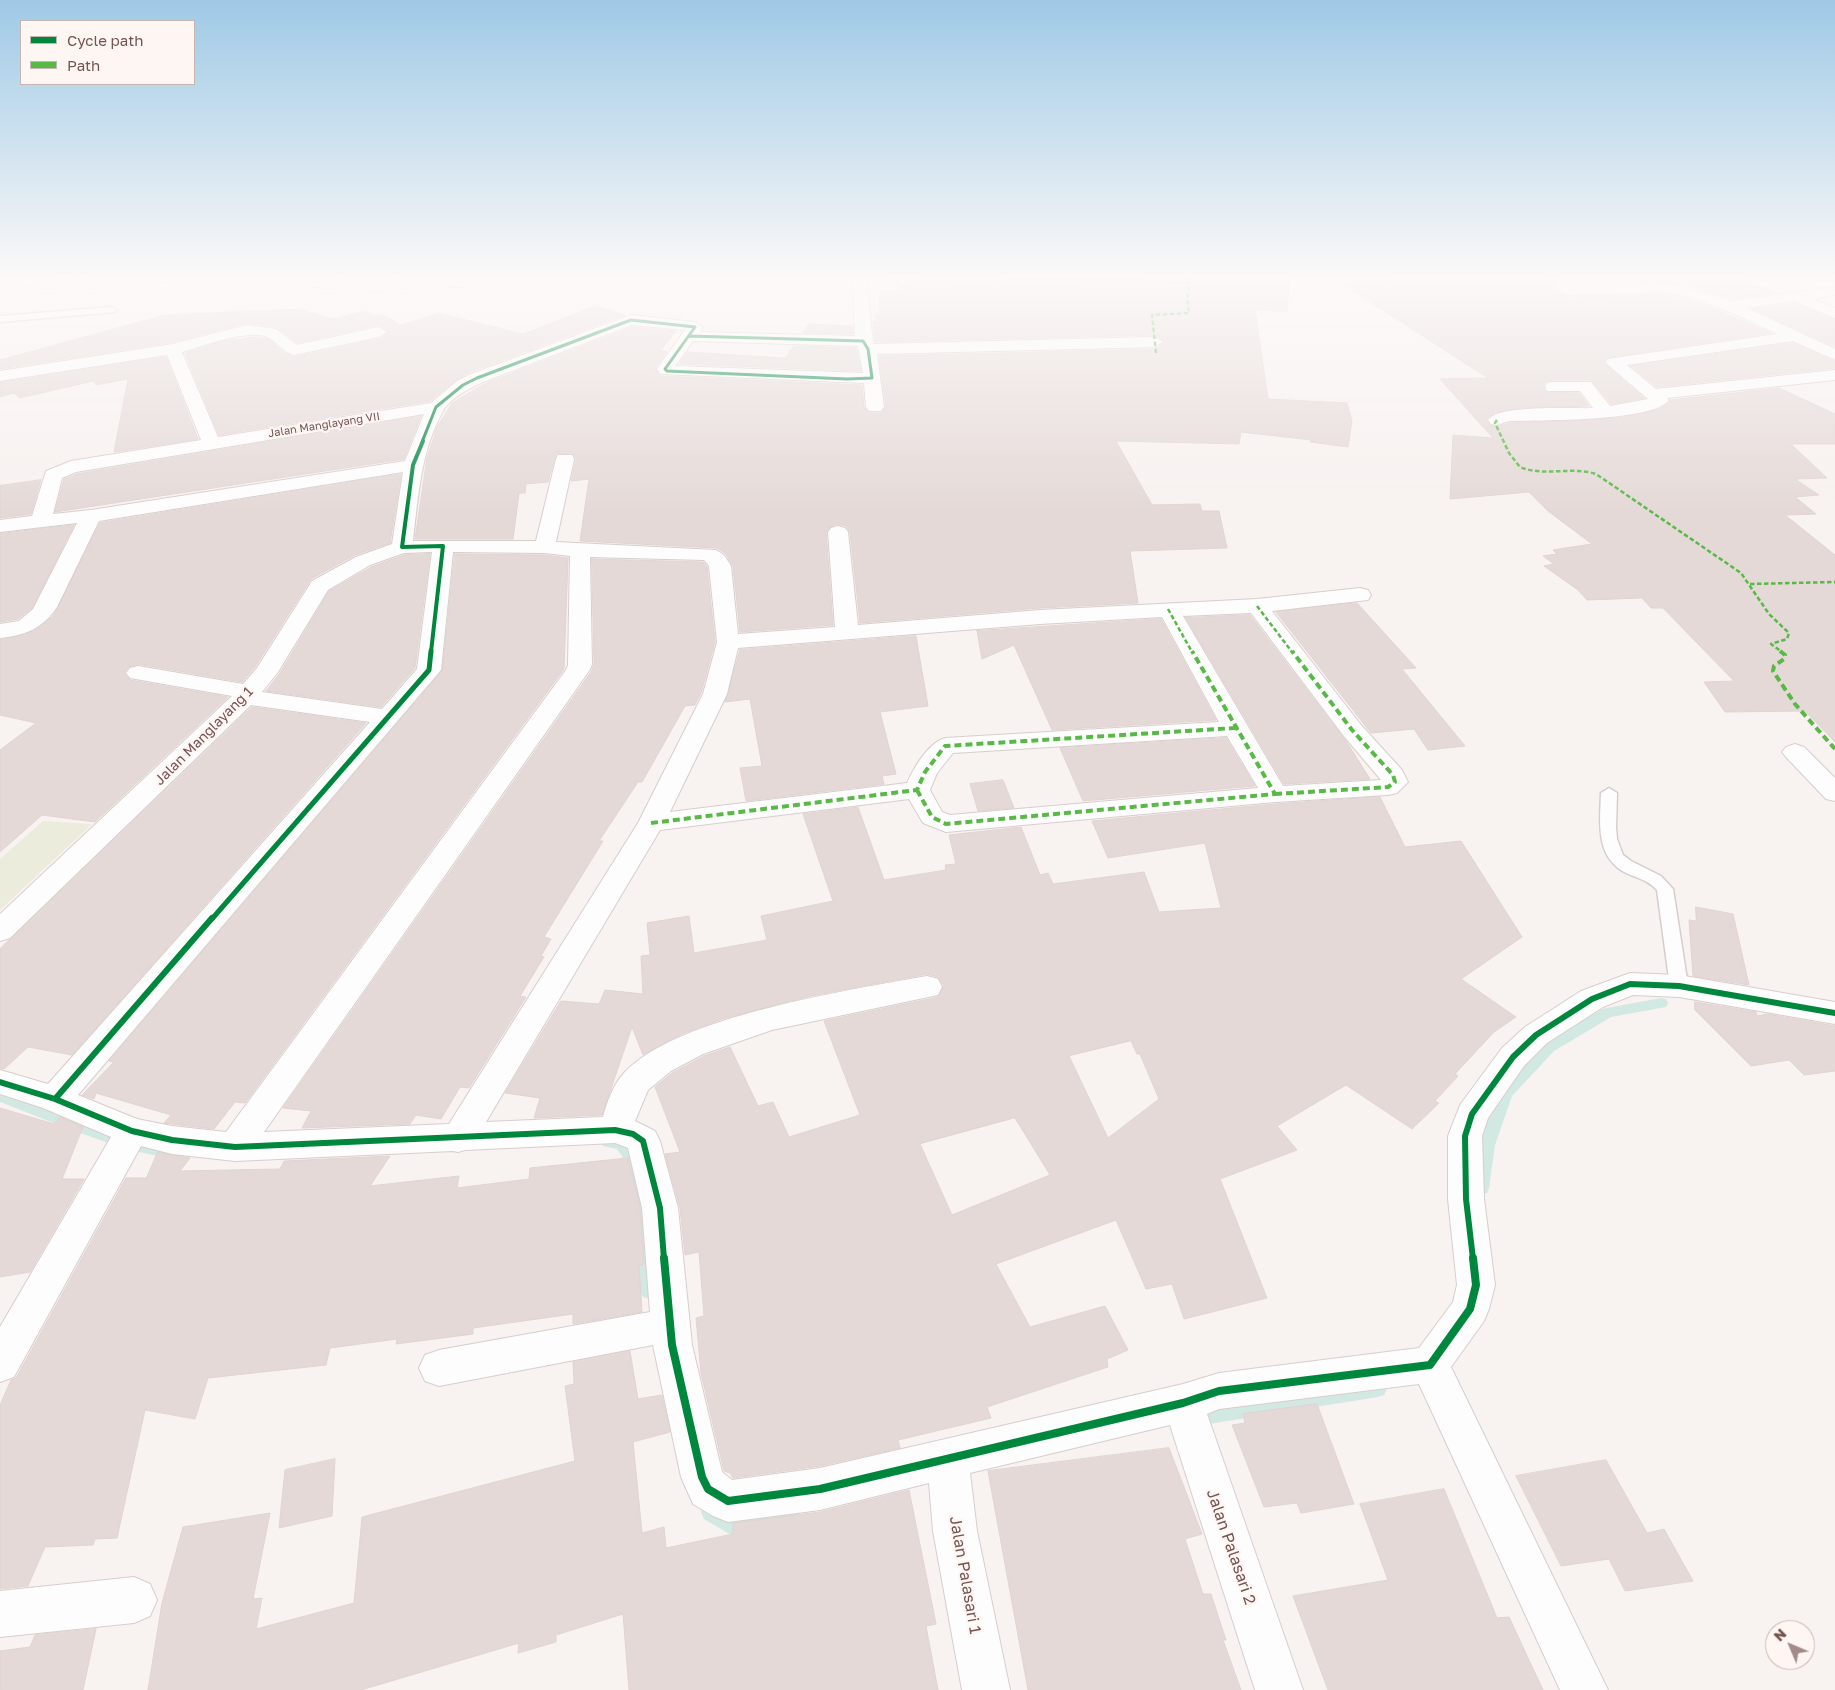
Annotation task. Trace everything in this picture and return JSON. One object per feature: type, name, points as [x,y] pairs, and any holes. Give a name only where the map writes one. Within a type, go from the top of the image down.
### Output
[{"type":"street","points":[[0,376],[142,354]]},
{"type":"street","points":[[175,354],[211,442]]},
{"type":"street","points":[[402,547],[413,464],[436,407],[468,382],[541,354]]},
{"type":"street","points":[[676,354],[665,370],[847,379],[872,378]]},
{"type":"street","points":[[867,354],[875,407]]},
{"type":"street","points":[[1497,420],[1506,416],[1605,411],[1652,406],[1659,402],[1660,399],[1638,384],[1614,362],[1671,354]]},
{"type":"street","points":[[1652,394],[1835,375]]},
{"type":"street","points":[[1553,387],[1638,384]]},
{"type":"street","points":[[1585,386],[1605,411]]},
{"type":"street","name":"Jalan Manglayang VII","points":[[41,520],[53,474],[62,469],[211,442],[436,407]]},
{"type":"street","points":[[545,547],[565,459]]},
{"type":"street","points":[[0,526],[91,516],[413,464]]},
{"type":"street","points":[[0,631],[28,626],[37,621],[46,607],[91,516]]},
{"type":"street","points":[[838,532],[847,631]]},
{"type":"street","points":[[55,1099],[429,670],[443,546]]},
{"type":"street","name":"Jalan Manglayang 1","points":[[0,930],[247,694],[266,672],[320,586],[364,561],[402,547],[443,546],[545,547],[580,551],[705,553],[717,559],[720,566],[728,642]]},
{"type":"street","points":[[235,1148],[577,671],[580,665],[580,551]]},
{"type":"street","points":[[458,1139],[651,823],[715,694],[728,642],[847,631],[1168,609],[1257,606],[1360,595]]},
{"type":"street","points":[[917,790],[932,817],[946,824],[1275,794],[1378,788],[1388,787],[1395,782],[1393,775],[1352,730],[1257,606]]},
{"type":"street","points":[[1168,609],[1235,728],[1275,794]]},
{"type":"street","points":[[138,673],[247,694],[389,716]]},
{"type":"street","points":[[917,790],[925,772],[945,746],[1235,728]]},
{"type":"street","points":[[1795,752],[1835,793]]},
{"type":"street","points":[[651,823],[917,790]]},
{"type":"street","points":[[0,1082],[55,1099],[132,1131],[172,1140],[235,1148],[458,1139],[615,1130],[633,1134],[643,1141],[660,1208],[672,1345],[702,1477],[708,1489],[718,1497],[728,1501],[820,1489],[1183,1403],[1219,1391],[1430,1365],[1470,1308],[1476,1285],[1466,1199],[1465,1136],[1472,1114],[1513,1057],[1536,1035],[1592,999],[1630,984],[1679,986],[1835,1013]]},
{"type":"street","points":[[615,1130],[634,1083],[658,1062],[677,1053],[716,1036],[833,1004],[927,987]]},
{"type":"street","points":[[0,1364],[132,1131]]},
{"type":"street","points":[[439,1368],[670,1324]]},
{"type":"street","points":[[1430,1365],[1584,1690]]},
{"type":"street","name":"Jalan Palasari 2","points":[[1183,1403],[1279,1690]]},
{"type":"street","name":"Jalan Palasari 1","points":[[948,1459],[955,1532],[986,1690]]},
{"type":"street","points":[[0,1614],[134,1600]]},
{"type":"lane","points":[[1609,793],[1608,838],[1615,857],[1625,866],[1658,880],[1665,889],[1679,986]]},
{"type":"green space","points":[[43,821],[92,824],[0,910],[0,859]]},
{"type":"building","points":[[22,354],[97,354],[0,369],[0,360]]},
{"type":"building","points":[[185,354],[287,354],[294,357],[309,354],[519,354],[470,372],[456,380],[430,401],[219,435]]},
{"type":"building","points":[[562,354],[665,354],[655,369],[661,376],[862,385],[864,407],[869,413],[881,413],[886,407],[879,356],[963,354],[1261,354],[1268,399],[1347,403],[1352,421],[1348,447],[1310,442],[1311,440],[1241,432],[1239,444],[1116,441],[1152,505],[1200,504],[1202,511],[1219,511],[1227,548],[1130,551],[1138,603],[1040,608],[860,623],[850,532],[846,526],[837,524],[830,527],[826,532],[833,625],[740,632],[733,566],[726,554],[717,548],[580,541],[589,479],[571,481],[576,459],[572,453],[556,454],[548,482],[526,484],[525,493],[519,493],[513,539],[415,539],[427,458],[437,427],[452,403],[484,384]]},
{"type":"building","points":[[686,354],[785,358],[788,354],[857,354],[861,371],[679,364]]},
{"type":"building","points":[[1451,354],[1633,354],[1606,358],[1604,363],[1644,398],[1611,404],[1591,380],[1553,380],[1545,382],[1543,386],[1545,392],[1579,393],[1589,406],[1521,408],[1494,413],[1486,420],[1490,425],[1497,427],[1509,423],[1619,418],[1660,409],[1671,400],[1779,388],[1835,414],[1835,444],[1791,444],[1827,478],[1795,479],[1819,495],[1795,497],[1816,514],[1785,515],[1835,555],[1835,742],[1805,711],[1725,712],[1704,682],[1734,681],[1663,608],[1651,608],[1642,598],[1587,600],[1578,590],[1544,566],[1554,564],[1543,556],[1557,554],[1553,550],[1592,544],[1548,511],[1529,492],[1450,499],[1453,435],[1493,438],[1440,379],[1488,378]]},
{"type":"building","points":[[1716,354],[1817,354],[1835,362],[1835,368],[1657,387],[1631,366]]},
{"type":"building","points":[[166,357],[198,439],[114,452],[128,379],[96,385],[93,381],[20,398],[14,393],[0,397],[0,383]]},
{"type":"building","points":[[421,416],[404,459],[55,512],[64,479],[77,474]]},
{"type":"building","points":[[401,474],[390,543],[355,555],[311,579],[255,667],[242,682],[138,664],[129,667],[124,673],[130,680],[228,697],[95,822],[42,815],[0,852],[0,750],[36,723],[0,715],[0,640],[33,631],[53,616],[100,523]]},
{"type":"building","points":[[41,480],[31,514],[0,518],[0,486]]},
{"type":"building","points":[[74,525],[32,608],[18,619],[0,622],[0,534]]},
{"type":"building","points":[[430,554],[415,668],[381,707],[266,691],[280,673],[329,591],[371,567],[404,555]]},
{"type":"building","points":[[455,554],[545,555],[568,558],[564,669],[245,1103],[235,1102],[214,1129],[164,1123],[171,1115],[96,1093],[94,1099],[82,1095],[114,1062],[109,1061],[442,671]]},
{"type":"building","points":[[592,559],[703,562],[707,567],[715,642],[701,693],[695,705],[685,706],[642,782],[638,782],[599,841],[603,841],[544,937],[551,939],[541,956],[544,957],[520,996],[526,997],[469,1088],[460,1087],[441,1119],[416,1115],[410,1124],[302,1128],[311,1111],[283,1108],[591,672],[594,665]]},
{"type":"building","points":[[1357,603],[1416,668],[1402,669],[1465,746],[1428,750],[1414,729],[1371,733],[1276,612]]},
{"type":"building","points":[[1250,615],[1348,744],[1370,779],[1284,784],[1186,618]]},
{"type":"building","points":[[1161,619],[1216,720],[1052,730],[1014,645],[982,659],[977,631]]},
{"type":"building","points":[[916,636],[928,706],[880,712],[896,774],[882,776],[884,784],[746,801],[740,768],[762,766],[750,699],[725,702],[740,650]]},
{"type":"building","points":[[252,707],[366,723],[72,1055],[28,1047],[4,1069],[0,1068],[0,949]]},
{"type":"building","points":[[1226,738],[1255,786],[1083,801],[1060,748]]},
{"type":"building","points":[[1003,780],[1014,808],[978,811],[970,784]]},
{"type":"building","points":[[1380,797],[1405,847],[1461,841],[1522,937],[1461,979],[1516,1017],[1494,1032],[1455,1074],[1458,1076],[1435,1101],[1439,1103],[1412,1129],[1346,1085],[1277,1126],[1297,1150],[1220,1179],[1267,1298],[1184,1319],[1172,1284],[1146,1289],[1116,1220],[996,1264],[1030,1327],[1105,1306],[1128,1350],[1107,1359],[1108,1367],[987,1407],[991,1418],[898,1440],[900,1448],[820,1466],[733,1478],[730,1473],[724,1471],[701,1373],[696,1318],[704,1316],[699,1252],[685,1255],[680,1208],[665,1154],[680,1152],[655,1087],[672,1073],[704,1056],[730,1047],[758,1106],[773,1102],[789,1137],[860,1115],[824,1021],[938,997],[944,986],[938,977],[927,974],[811,996],[722,1019],[682,1034],[643,1055],[632,1027],[602,1115],[534,1118],[540,1098],[505,1093],[561,1001],[599,1004],[605,990],[643,994],[641,956],[650,955],[647,923],[689,916],[694,953],[767,940],[761,916],[833,901],[803,814],[858,807],[884,880],[946,870],[945,865],[956,864],[949,835],[1021,827],[1040,875],[1048,873],[1053,884],[1144,872],[1159,912],[1221,908],[1205,843],[1108,858],[1092,821],[1275,804]],"holes":[[[1131,1041],[1137,1054],[1140,1054],[1159,1099],[1108,1138],[1069,1056]],[[1015,1118],[1050,1175],[952,1215],[920,1144]]]},
{"type":"building","points":[[1696,907],[1733,914],[1749,985],[1693,976],[1689,920],[1696,921]]},
{"type":"building","points":[[1695,1002],[1756,1012],[1757,1016],[1767,1014],[1835,1026],[1835,1071],[1804,1075],[1789,1060],[1751,1066],[1695,1010]]},
{"type":"building","points":[[0,1108],[54,1124],[60,1117],[83,1127],[62,1179],[84,1179],[30,1272],[0,1277]]},
{"type":"building","points":[[158,1152],[190,1158],[180,1171],[280,1169],[284,1161],[390,1156],[370,1186],[459,1176],[457,1188],[529,1179],[530,1168],[628,1158],[640,1208],[644,1264],[639,1266],[642,1312],[573,1324],[573,1314],[473,1328],[473,1334],[396,1344],[397,1339],[330,1348],[326,1365],[208,1378],[195,1419],[145,1410],[117,1538],[95,1539],[93,1545],[45,1547],[28,1586],[0,1589],[0,1405],[11,1380],[16,1378],[126,1178],[146,1178]]},
{"type":"building","points":[[630,1351],[638,1399],[662,1395],[670,1432],[633,1442],[642,1533],[664,1527],[666,1548],[733,1534],[733,1523],[820,1512],[909,1490],[936,1624],[926,1626],[938,1690],[629,1690],[623,1614],[556,1635],[556,1642],[518,1653],[519,1643],[361,1690],[148,1690],[162,1603],[183,1527],[270,1513],[253,1599],[262,1598],[256,1629],[354,1603],[362,1517],[575,1461],[565,1386],[574,1384],[573,1362]]},
{"type":"building","points":[[1317,1404],[1354,1504],[1301,1513],[1297,1503],[1264,1507],[1232,1425],[1245,1423],[1243,1414]]},
{"type":"building","points":[[1169,1448],[1202,1534],[1185,1539],[1203,1594],[1211,1594],[1226,1640],[1223,1640],[1241,1690],[1028,1690],[988,1471]]},
{"type":"building","points":[[335,1459],[332,1516],[279,1528],[285,1470]]},
{"type":"building","points":[[1606,1460],[1647,1533],[1664,1529],[1693,1581],[1625,1591],[1609,1559],[1561,1566],[1516,1476]]},
{"type":"building","points":[[1444,1489],[1497,1618],[1509,1617],[1543,1690],[1328,1690],[1293,1596],[1388,1580],[1360,1504]]},
{"type":"building","points":[[96,1629],[83,1690],[0,1690],[0,1651],[30,1647],[35,1635]]},
{"type":"waterway","points":[[1481,1188],[1487,1145],[1505,1093],[1549,1047],[1607,1013],[1661,1003]]},
{"type":"waterway","points":[[0,1096],[125,1142]]},
{"type":"waterway","points":[[126,1142],[154,1150],[175,1152]]},
{"type":"waterway","points":[[609,1142],[621,1143],[630,1154],[649,1292]]},
{"type":"waterway","points":[[1190,1418],[1378,1389]]},
{"type":"waterway","points":[[711,1512],[733,1526],[790,1512]]},
{"type":"marked path","points":[[1497,420],[1495,423],[1501,438],[1512,458],[1520,467],[1534,470],[1577,470],[1596,474],[1741,573],[1769,614],[1789,633],[1787,639],[1771,644],[1785,655],[1784,659],[1774,666],[1773,671],[1795,704],[1835,749]]},
{"type":"marked path","points":[[1750,584],[1835,582]]},
{"type":"marked path","points":[[1257,606],[1352,730],[1393,775],[1395,782],[1388,787],[1275,794]]},
{"type":"marked path","points":[[917,790],[932,817],[946,824],[1275,794],[1235,728],[1168,609]]},
{"type":"marked path","points":[[651,823],[917,790],[925,772],[945,746],[1235,728]]},
{"type":"cycle path","points":[[55,1099],[429,670],[443,546],[402,547],[413,465],[436,407],[463,385],[541,354]]},
{"type":"cycle path","points":[[676,354],[665,369],[667,371],[847,379],[872,378],[869,354]]},
{"type":"cycle path","points":[[0,1082],[55,1099],[132,1131],[172,1140],[235,1147],[615,1130],[633,1134],[643,1141],[660,1208],[672,1345],[702,1477],[708,1489],[728,1501],[820,1489],[1183,1403],[1219,1391],[1430,1365],[1470,1309],[1476,1285],[1466,1199],[1465,1136],[1472,1114],[1513,1057],[1536,1035],[1592,999],[1630,984],[1679,986],[1835,1013]]}]
